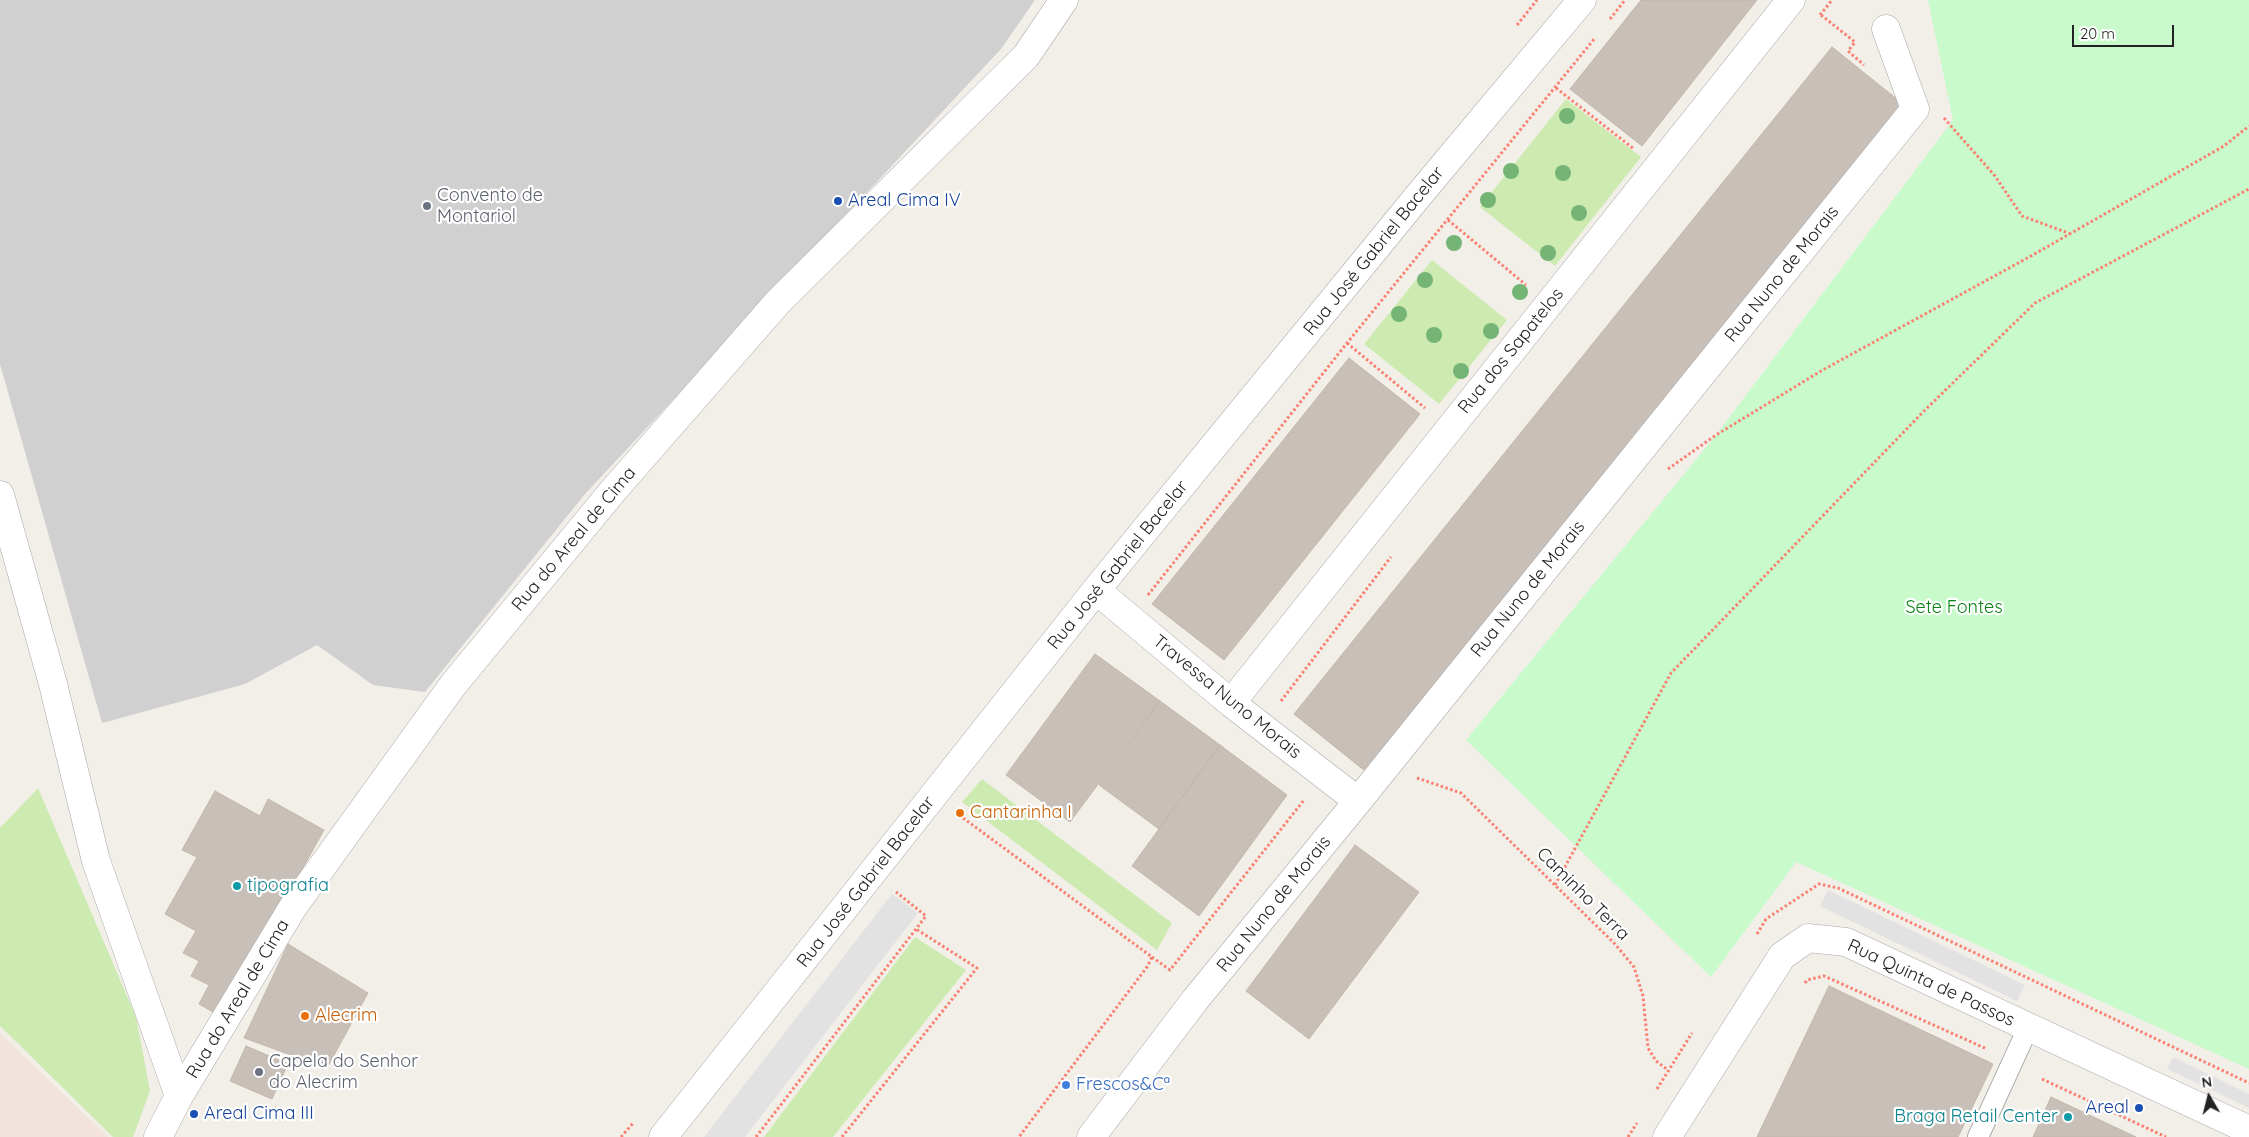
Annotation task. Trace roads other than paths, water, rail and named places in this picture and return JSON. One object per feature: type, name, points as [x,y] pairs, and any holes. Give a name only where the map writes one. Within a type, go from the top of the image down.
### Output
[{"type":"street","name":"Rua do Areal de Cima","points":[[158,1137],[179,1096],[294,907],[452,685],[612,492],[778,302],[1026,56],[1064,0]]},
{"type":"street","name":"Rua José Gabriel Bacelar","points":[[663,1137],[1096,590],[1407,210],[1582,0]]},
{"type":"street","name":"Rua dos Sapatelos","points":[[1231,703],[1791,0]]},
{"type":"street","name":"Rua Nuno de Morais","points":[[1091,1137],[1195,1000],[1358,802],[1914,109],[1886,29]]},
{"type":"street","points":[[0,496],[53,684],[96,861],[179,1096]]},
{"type":"street","name":"Travessa Nuno Morais","points":[[1096,590],[1231,703],[1358,802]]},
{"type":"street","name":"Rua Quinta de Passos","points":[[1667,1137],[1782,956],[1808,938],[1846,942],[2249,1130]]},
{"type":"lane","points":[[1978,1137],[2028,1028]]},
{"type":"place","name":"Areal Cima IV","points":[[838,201]]},
{"type":"place","name":"Convento de Montariol","points":[[427,206]]},
{"type":"place","name":"Cantarinha I","points":[[960,813]]},
{"type":"place","name":"tipografia","points":[[237,886]]},
{"type":"place","name":"Alecrim","points":[[305,1016]]},
{"type":"place","name":"Capela do Senhor do Alecrim","points":[[259,1072]]},
{"type":"place","name":"Frescos&Cª","points":[[1066,1085]]},
{"type":"place","name":"Areal","points":[[2139,1108]]},
{"type":"place","name":"Areal Cima III","points":[[194,1114]]},
{"type":"place","name":"Braga Retail Center","points":[[2068,1117]]},
{"type":"park label","name":"Sete Fontes","points":[[1954,608]]}]
